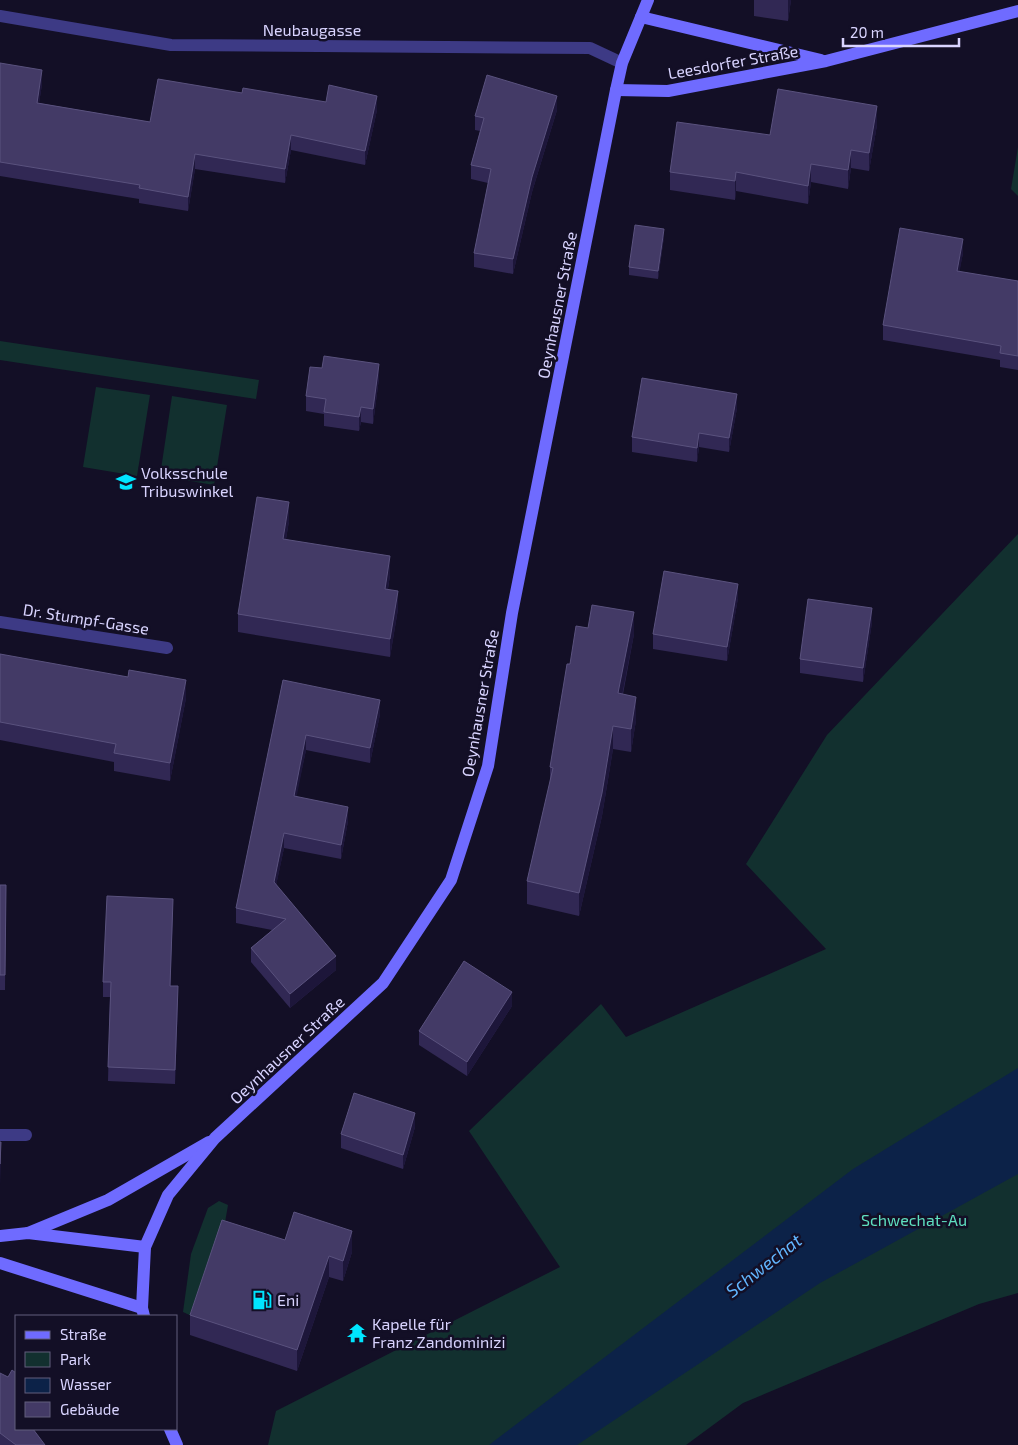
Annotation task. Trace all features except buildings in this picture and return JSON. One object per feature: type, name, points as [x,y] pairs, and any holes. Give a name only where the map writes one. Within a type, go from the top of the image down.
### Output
[{"type":"street","name":"Oeynhausner Straße","points":[[143,1312],[145,1246],[168,1195],[216,1138],[383,983],[451,880],[488,766],[512,613],[622,63],[648,0]]},
{"type":"street","name":"Leesdorfer Straße","points":[[616,90],[668,91],[826,61],[1018,11]]},
{"type":"street","name":"Neubaugasse","points":[[0,16],[171,45],[590,48],[622,63]]},
{"type":"street","name":"Leesdorfer Straße","points":[[641,17],[826,61]]},
{"type":"street","name":"Dr. Stumpf-Gasse","points":[[0,622],[167,648]]},
{"type":"street","points":[[0,1135],[26,1135]]},
{"type":"street","points":[[28,1233],[108,1200],[216,1138]]},
{"type":"street","points":[[0,1236],[28,1233],[145,1246]]},
{"type":"street","points":[[0,1263],[143,1312]]},
{"type":"street","points":[[170,1430],[177,1445]]},
{"type":"green space","points":[[1018,147],[1018,196],[1011,189]]},
{"type":"green space","points":[[0,341],[259,380],[256,399],[0,360]]},
{"type":"green space","points":[[96,387],[150,395],[137,476],[83,467]]},
{"type":"green space","points":[[172,396],[227,405],[214,485],[160,476]]},
{"type":"green space","name":"Schwechat-Au","points":[[1018,534],[1018,1293],[979,1304],[743,1403],[686,1445],[268,1445],[276,1411],[560,1267],[469,1131],[601,1004],[626,1037],[826,949],[746,864],[827,735]]},
{"type":"green space","points":[[219,1201],[228,1205],[222,1240],[196,1318],[183,1312],[191,1254],[208,1208]]},
{"type":"water","name":"Schwechat","points":[[1018,1068],[1018,1174],[820,1283],[577,1445],[489,1445],[853,1169]]},
{"type":"place","name":"Volksschule Tribuswinkel","points":[[126,482]]},
{"type":"place","name":"Eni","points":[[262,1300]]},
{"type":"place","name":"Kapelle für Franz Zandominizi","points":[[357,1333]]}]
